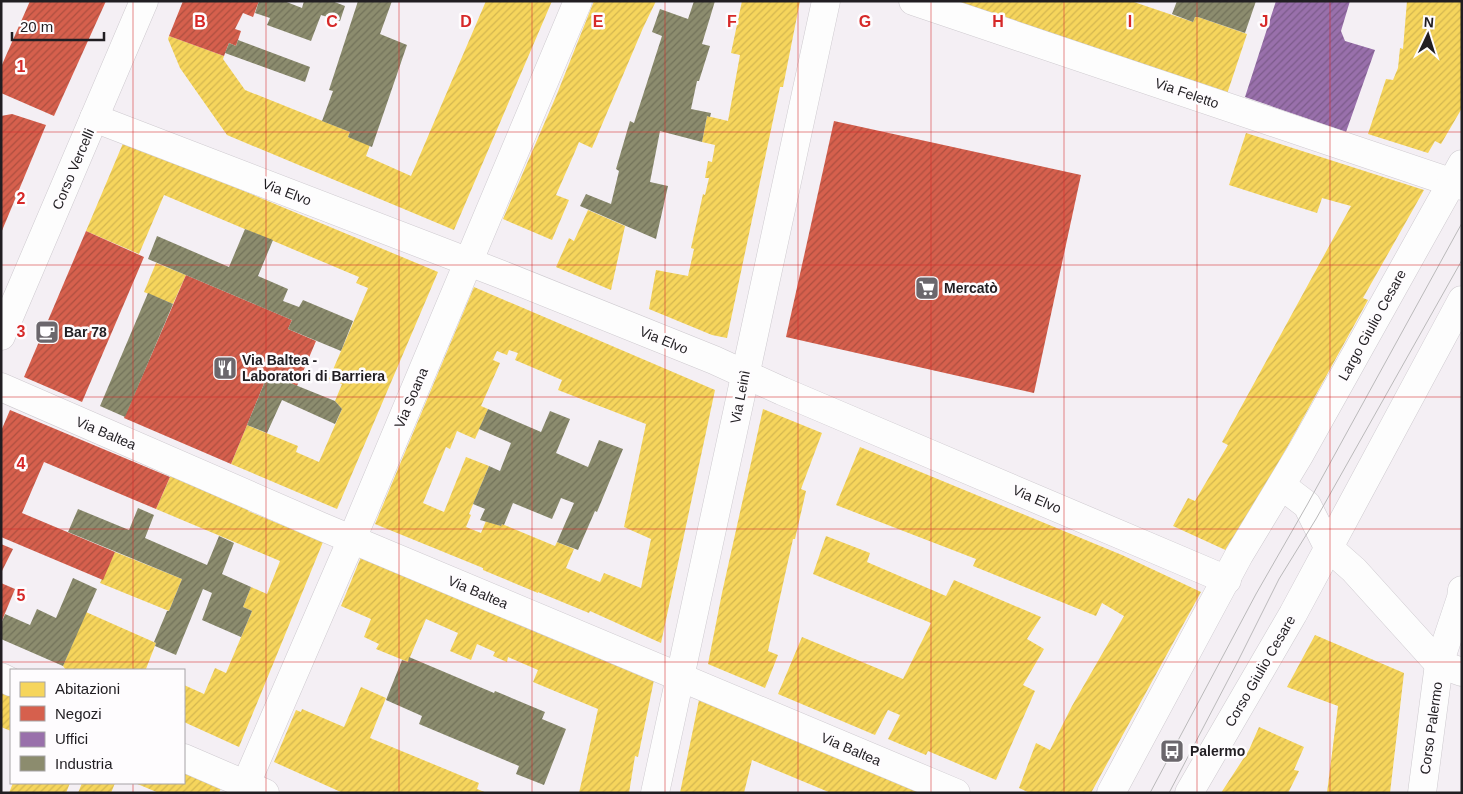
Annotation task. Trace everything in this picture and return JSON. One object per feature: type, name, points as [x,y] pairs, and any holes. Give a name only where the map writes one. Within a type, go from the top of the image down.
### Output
[{"type":"street","name":"Corso Vercelli","points":[[1,336],[144,1]]},
{"type":"street","name":"Via Soana","points":[[251,790],[352,539],[578,1]]},
{"type":"street","name":"Via Leinì","points":[[655,793],[826,1]]},
{"type":"street","name":"Via Feletto","points":[[913,1],[1458,178]]},
{"type":"street","name":"Via Elvo","points":[[94,118],[518,281],[745,374],[1227,580]]},
{"type":"street","name":"Largo Giulio Cesare","points":[[1227,580],[1239,555],[1282,486],[1458,178]]},
{"type":"street","points":[[1328,547],[1462,300]]},
{"type":"street","name":"Via Baltea","points":[[1,387],[352,539],[956,793]]},
{"type":"street","points":[[1282,486],[1307,505],[1328,547],[1354,570],[1451,668]]},
{"type":"street","name":"Corso Giulio Cesare","points":[[1189,793],[1288,622],[1328,547]]},
{"type":"street","points":[[1110,793],[1227,580]]},
{"type":"street","points":[[1451,668],[1462,590]]},
{"type":"street","name":"Corso Palermo","points":[[1422,793],[1451,668]]},
{"type":"street","points":[[185,758],[251,790]]},
{"type":"building: Abitazioni","points":[[486,1],[552,1],[454,230],[227,135],[180,68],[168,39],[169,36],[224,56],[223,59],[245,90],[350,132],[348,137],[370,145],[366,156],[411,176]]},
{"type":"building: Abitazioni","points":[[594,1],[656,1],[592,148],[579,142],[556,195],[569,200],[552,240],[503,219],[557,94]]},
{"type":"building: Abitazioni","points":[[742,1],[800,1],[783,87],[780,87],[727,338],[712,335],[649,309],[656,270],[688,276],[694,249],[691,248],[703,194],[705,195],[709,178],[705,178],[708,161],[712,162],[715,145],[702,142],[707,116],[728,121],[740,55],[731,53]]},
{"type":"building: Abitazioni","points":[[951,1],[1131,1],[1193,22],[1195,17],[1198,17],[1247,34],[1227,94]]},
{"type":"building: Abitazioni","points":[[1407,1],[1462,1],[1462,108],[1441,144],[1435,141],[1428,153],[1368,134],[1386,79],[1393,80],[1398,68],[1400,48],[1403,49]]},
{"type":"building: Abitazioni","points":[[1246,133],[1424,190],[1363,298],[1368,300],[1274,471],[1232,553],[1173,526],[1188,498],[1195,501],[1228,445],[1222,442],[1351,206],[1322,198],[1317,213],[1229,185]]},
{"type":"building: Abitazioni","points":[[124,141],[438,272],[337,509],[231,464],[247,425],[298,446],[296,452],[319,462],[342,409],[335,401],[342,384],[329,379],[368,288],[356,283],[359,277],[164,195],[139,254],[86,231]]},
{"type":"building: Abitazioni","points":[[588,210],[625,226],[611,290],[556,267],[569,238],[574,241]]},
{"type":"building: Abitazioni","points":[[156,263],[186,275],[173,304],[144,292]]},
{"type":"building: Abitazioni","points":[[474,287],[715,390],[661,643],[590,611],[589,613],[538,593],[483,570],[483,568],[375,524]],"holes":[[[509,350],[518,353],[515,360],[562,380],[558,390],[646,424],[624,527],[651,539],[641,588],[604,573],[600,582],[566,568],[574,549],[557,542],[555,546],[502,524],[501,526],[486,521],[481,533],[466,527],[471,515],[469,514],[489,466],[466,457],[444,512],[423,503],[446,447],[450,449],[457,431],[475,439],[488,409],[481,406],[500,363],[493,360],[497,351],[507,355]]]},
{"type":"building: Abitazioni","points":[[763,409],[822,433],[801,489],[806,491],[795,539],[793,539],[768,651],[778,655],[765,688],[708,664]]},
{"type":"building: Abitazioni","points":[[860,447],[1122,555],[1201,592],[1091,793],[1030,793],[1019,788],[1036,743],[1050,750],[1072,706],[1124,616],[1102,603],[1096,616],[973,566],[976,559],[836,505]]},
{"type":"building: Abitazioni","points":[[171,475],[249,509],[248,511],[323,542],[239,747],[185,722],[185,685],[204,694],[215,668],[226,673],[252,611],[243,607],[251,587],[267,594],[280,561],[156,509]]},
{"type":"building: Abitazioni","points":[[826,536],[870,553],[867,562],[946,596],[954,580],[1041,617],[1027,639],[1044,649],[1023,685],[1035,691],[996,780],[928,751],[926,755],[888,739],[900,715],[888,710],[875,735],[778,694],[802,637],[903,679],[931,623],[813,574]]},
{"type":"building: Abitazioni","points":[[115,552],[182,579],[169,611],[100,583]]},
{"type":"building: Abitazioni","points":[[361,557],[654,680],[638,757],[635,756],[629,793],[579,793],[598,709],[533,682],[538,670],[508,657],[507,662],[493,656],[495,652],[477,644],[471,660],[450,651],[458,633],[426,619],[408,662],[376,649],[379,644],[364,637],[371,619],[341,606]]},
{"type":"building: Abitazioni","points":[[86,612],[156,643],[146,669],[65,669],[63,666]]},
{"type":"building: Abitazioni","points":[[1315,635],[1404,673],[1390,793],[1327,793],[1338,706],[1287,687]]},
{"type":"building: Abitazioni","points":[[1,681],[10,685],[10,731],[1,727]]},
{"type":"building: Abitazioni","points":[[361,687],[386,698],[370,738],[479,783],[477,789],[487,793],[343,793],[274,762],[296,710],[301,712],[302,709],[344,727]]},
{"type":"building: Abitazioni","points":[[699,700],[926,793],[831,793],[752,760],[744,793],[680,793]]},
{"type":"building: Abitazioni","points":[[1259,727],[1304,747],[1294,770],[1299,771],[1288,793],[1221,793],[1249,750]]},
{"type":"building: Abitazioni","points":[[185,762],[224,780],[219,793],[159,793],[137,784],[185,784]]},
{"type":"building: Abitazioni","points":[[13,784],[70,784],[66,793],[9,793]]},
{"type":"building: Abitazioni","points":[[82,784],[115,784],[111,793],[78,793]]},
{"type":"building: Negozi","points":[[30,1],[106,1],[54,116],[1,93],[1,67]]},
{"type":"building: Negozi","points":[[183,1],[259,1],[253,17],[243,13],[235,29],[241,31],[236,46],[229,43],[224,56],[169,36]]},
{"type":"building: Negozi","points":[[12,114],[46,125],[1,233],[1,116]]},
{"type":"building: Negozi","name":"Mercatò","points":[[834,121],[1081,175],[1034,393],[786,337]]},
{"type":"building: Negozi","points":[[86,231],[144,257],[82,402],[24,377]]},
{"type":"building: Negozi","name":"Via Baltea - Laboratori di Barriera","points":[[186,275],[292,320],[288,329],[316,341],[297,386],[268,374],[231,464],[124,418]]},
{"type":"building: Negozi","points":[[10,410],[170,477],[156,509],[44,462],[22,513],[115,552],[103,580],[1,537],[1,431]]},
{"type":"building: Negozi","points":[[1,544],[13,549],[1,573]]},
{"type":"building: Negozi","points":[[1,583],[15,589],[1,623]]},
{"type":"building: Uffici","points":[[1276,1],[1350,1],[1341,31],[1345,41],[1375,50],[1346,132],[1245,97]]},
{"type":"building: Industria","points":[[259,1],[284,1],[302,8],[304,1],[332,1],[345,6],[340,21],[321,15],[311,41],[267,25],[270,18],[255,13]]},
{"type":"building: Industria","points":[[358,1],[392,1],[380,34],[407,45],[372,147],[348,137],[350,132],[322,121],[333,91],[329,90]]},
{"type":"building: Industria","points":[[694,1],[715,1],[702,44],[710,46],[699,81],[697,81],[691,109],[711,113],[710,117],[707,116],[702,142],[660,131],[650,182],[668,186],[656,239],[580,206],[586,194],[611,204],[619,171],[616,169],[630,121],[634,123],[662,36],[652,32],[660,9],[688,19]]},
{"type":"building: Industria","points":[[1177,1],[1256,1],[1245,33],[1198,17],[1195,17],[1193,22],[1172,14]]},
{"type":"building: Industria","points":[[238,40],[310,67],[305,82],[225,53],[229,43],[236,46]]},
{"type":"building: Industria","points":[[245,229],[273,240],[258,276],[288,289],[283,301],[299,307],[303,300],[353,321],[341,351],[288,329],[292,320],[148,259],[157,236],[229,267]]},
{"type":"building: Industria","points":[[148,293],[173,304],[125,417],[100,406]]},
{"type":"building: Industria","points":[[268,374],[335,401],[342,409],[335,424],[282,400],[267,433],[247,425]]},
{"type":"building: Industria","points":[[488,409],[541,432],[550,411],[570,419],[556,453],[588,467],[599,440],[623,449],[597,512],[595,511],[578,550],[557,542],[574,503],[561,498],[552,519],[513,503],[504,525],[502,524],[501,526],[480,520],[485,509],[473,504],[489,466],[500,471],[511,443],[479,429]]},
{"type":"building: Industria","points":[[138,508],[154,515],[145,538],[207,565],[219,536],[234,543],[222,574],[251,587],[243,607],[252,611],[241,637],[202,620],[212,593],[203,589],[176,655],[155,646],[156,643],[154,642],[182,579],[68,532],[78,509],[129,530]]},
{"type":"building: Industria","points":[[73,578],[97,589],[63,666],[1,639],[1,624],[5,614],[30,625],[37,609],[56,618]]},
{"type":"building: Industria","points":[[409,657],[494,693],[495,691],[545,712],[542,719],[566,729],[544,785],[516,774],[519,766],[419,724],[422,716],[386,700],[402,660],[408,662]]},
{"type":"tram line","points":[[1150,793],[1256,594],[1462,223]]},
{"type":"tram line","points":[[1169,793],[1279,579],[1316,519],[1462,260]]},
{"type":"place","name":"Mercatò","points":[[927,288]]},
{"type":"place","name":"Bar 78","points":[[47,332]]},
{"type":"place","name":"Via Baltea - Laboratori di Barriera","points":[[225,368]]},
{"type":"place","name":"Palermo","points":[[1172,751]]}]
